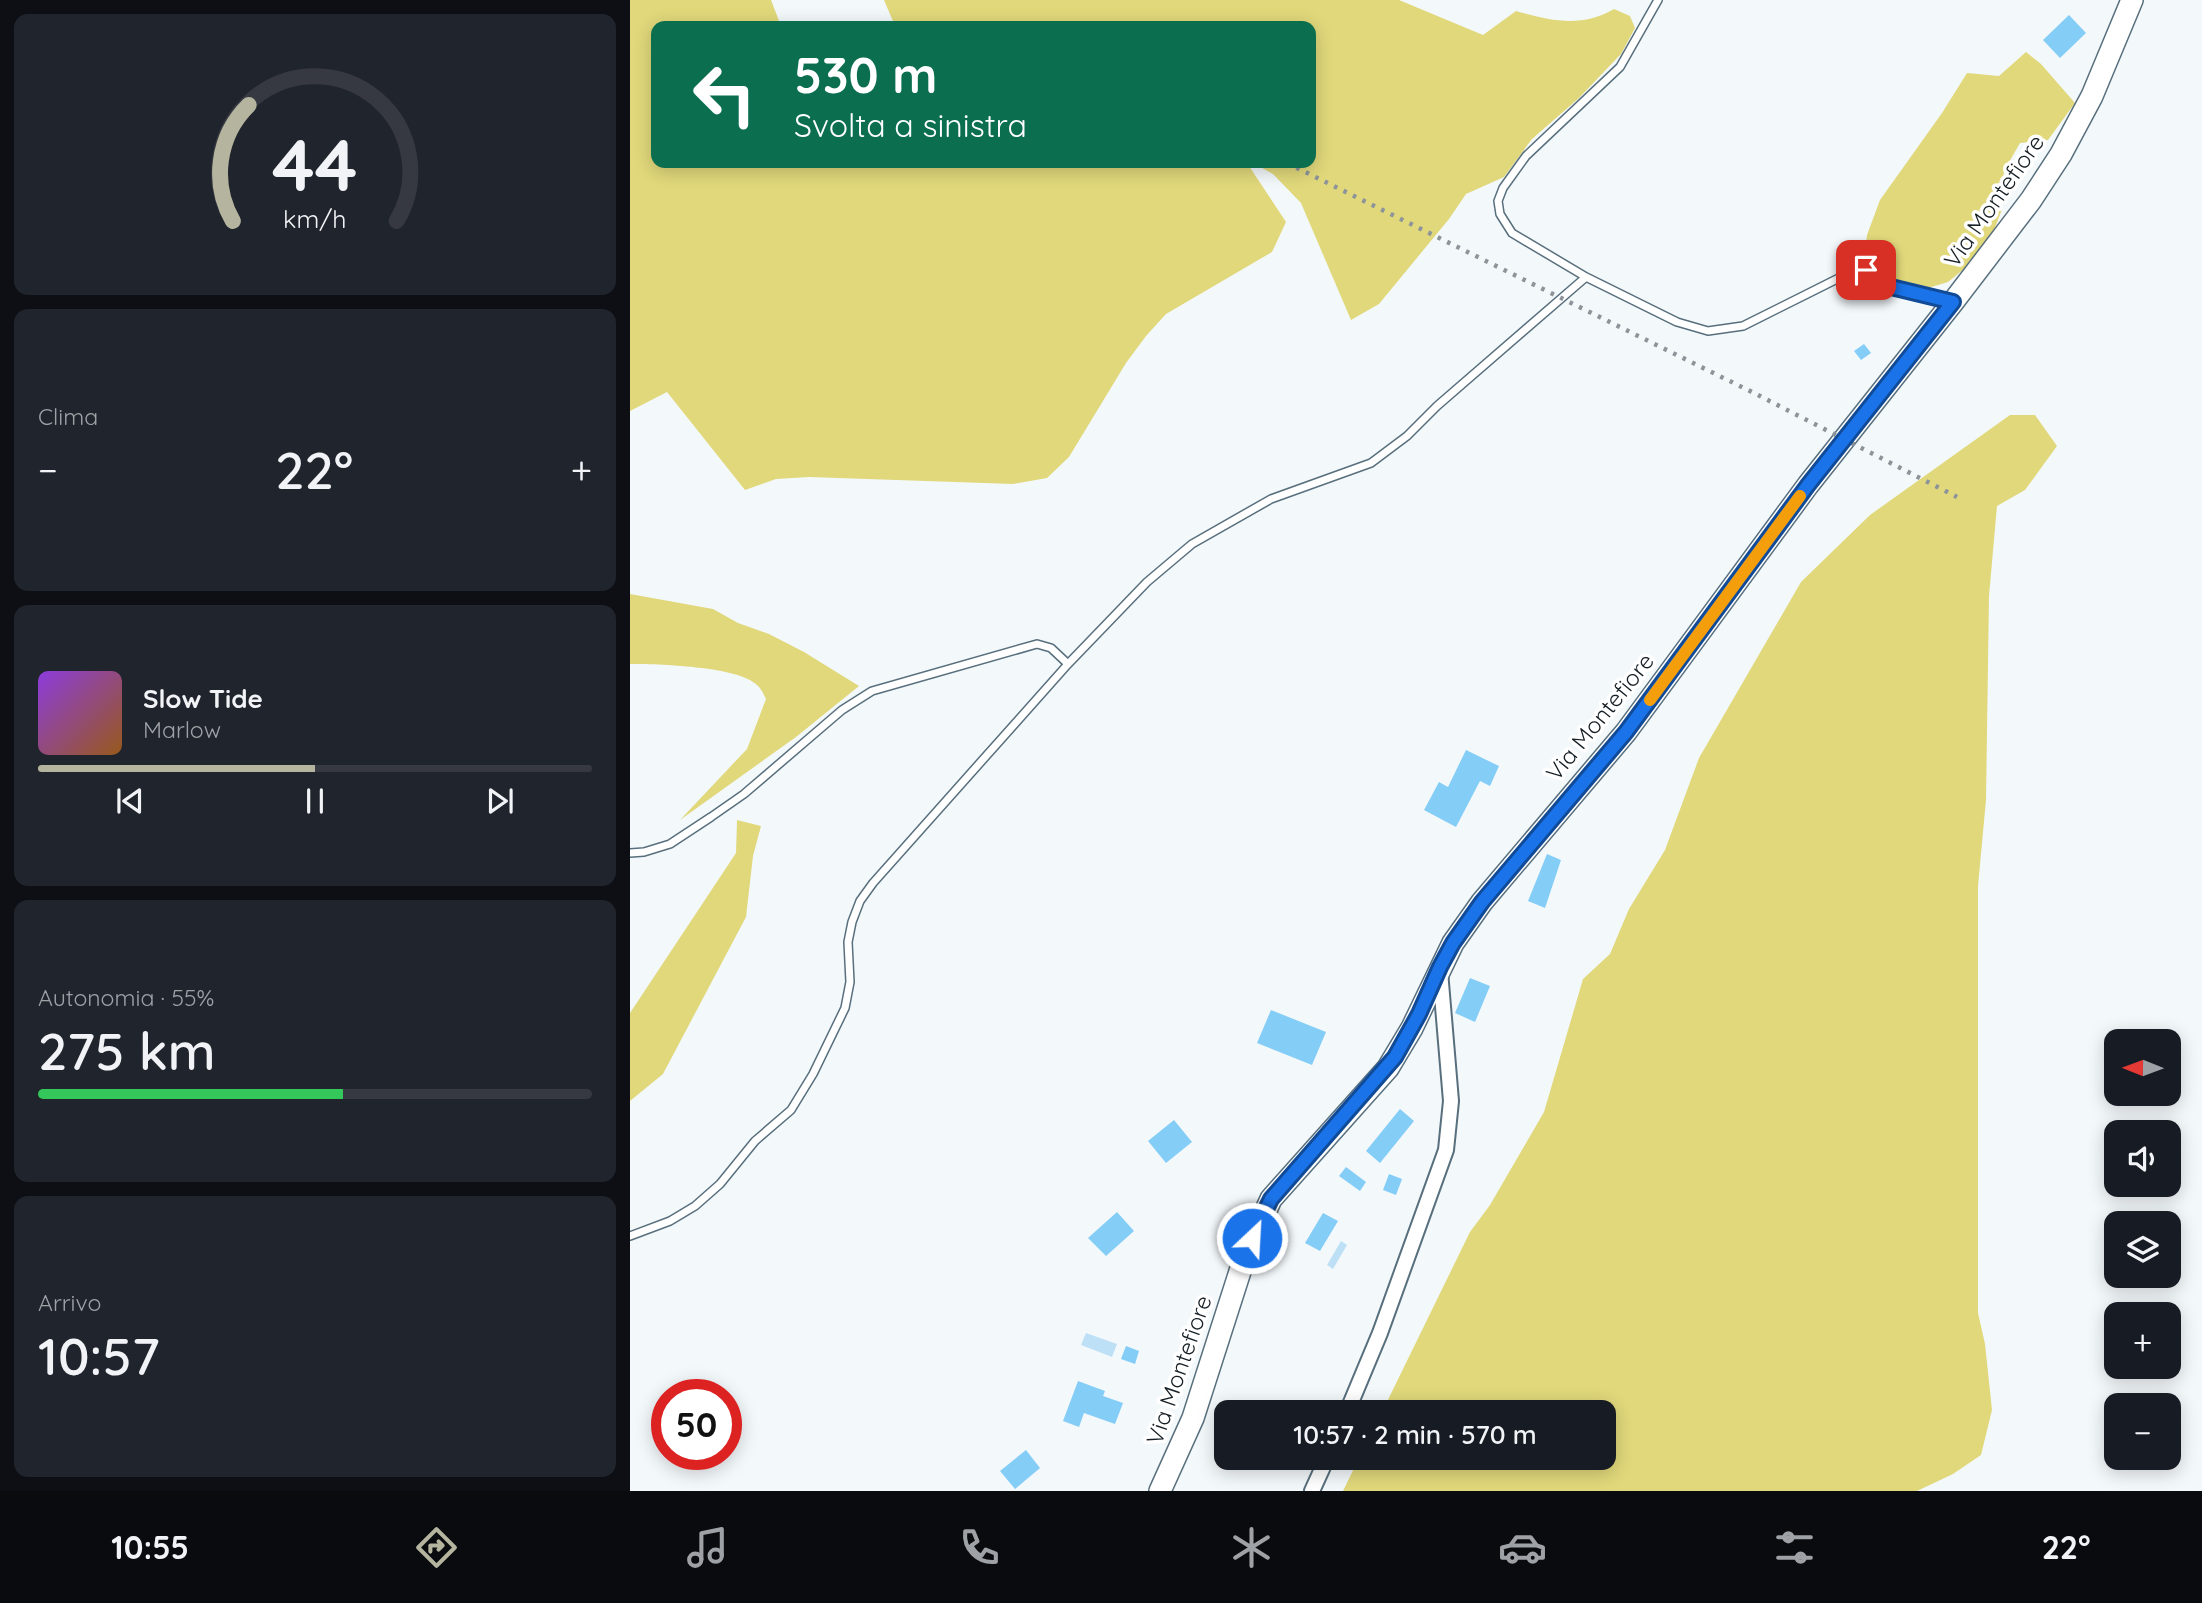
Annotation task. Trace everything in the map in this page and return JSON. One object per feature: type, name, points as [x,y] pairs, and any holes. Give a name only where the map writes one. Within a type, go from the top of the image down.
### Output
[{"type":"main road","name":"Via Montefiore","points":[[1160,1491],[1193,1418],[1223,1322],[1271,1199],[1388,1068],[1412,1028],[1453,943],[1482,902],[1626,732],[1808,485],[2031,200],[2061,153],[2108,61],[2132,0]]},
{"type":"street","points":[[1352,1400],[1380,1333],[1446,1150],[1451,1101],[1440,967]]},
{"type":"street","points":[[1312,1491],[1322,1470]]},
{"type":"lane","points":[[1658,0],[1620,67],[1526,156],[1503,187],[1497,201],[1500,214],[1512,233],[1586,277],[1677,322],[1708,331],[1743,326],[1853,271],[1866,270],[1891,287],[1953,302]]},
{"type":"lane","points":[[630,1236],[670,1220],[695,1206],[720,1184],[755,1141],[790,1110],[813,1074],[845,1008],[850,982],[848,942],[860,901],[873,883],[1068,664],[1147,582],[1192,544],[1271,499],[1371,463],[1408,436],[1437,406],[1586,277]]},
{"type":"lane","points":[[630,853],[670,844],[701,824],[744,794],[842,710],[872,691],[1037,644],[1051,648],[1068,664]]},
{"type":"shaded area","points":[[630,0],[771,0],[779,21],[651,21],[651,168],[1250,168],[1286,222],[1272,252],[1166,314],[1126,363],[1069,457],[1047,478],[1013,484],[809,477],[776,479],[745,490],[667,392],[630,411]]},
{"type":"shaded area","points":[[884,0],[1399,0],[1483,35],[1516,11],[1554,20],[1578,21],[1614,9],[1630,16],[1635,28],[1621,54],[1579,98],[1532,139],[1504,177],[1466,194],[1449,219],[1379,304],[1351,320],[1301,203],[1273,174],[1262,168],[1316,168],[1316,21],[893,21]]},
{"type":"shaded area","points":[[2026,52],[2041,64],[2075,103],[2048,140],[2020,143],[2004,171],[2001,212],[1986,251],[1948,282],[1928,288],[1896,282],[1864,262],[1867,235],[1880,200],[1967,73],[1999,76]]},
{"type":"shaded area","points":[[2010,415],[2035,415],[2057,446],[2025,490],[1997,506],[1989,596],[1986,800],[1978,886],[1978,1313],[1985,1344],[1992,1410],[1981,1455],[1953,1474],[1917,1491],[1343,1491],[1353,1470],[1616,1470],[1616,1400],[1388,1400],[1470,1232],[1490,1205],[1544,1112],[1583,979],[1610,954],[1629,909],[1665,850],[1699,758],[1801,582],[1870,515]]},
{"type":"shaded area","points":[[630,594],[713,609],[804,652],[859,686],[796,737],[680,820],[747,749],[766,699],[757,685],[733,674],[696,667],[630,664]]},
{"type":"shaded area","points":[[737,820],[761,826],[753,856],[746,917],[663,1074],[630,1101],[630,1013],[736,853]]},
{"type":"water","points":[[1341,1241],[1347,1245],[1333,1269],[1327,1265]]},
{"type":"water","points":[[1086,1333],[1117,1344],[1112,1357],[1081,1345]]},
{"type":"building","points":[[2069,15],[2086,33],[2060,58],[2043,40]]},
{"type":"building","points":[[1864,344],[1871,353],[1861,360],[1854,351]]},
{"type":"building","points":[[1466,750],[1499,766],[1490,786],[1480,781],[1456,827],[1424,810],[1439,782],[1448,787]]},
{"type":"building","points":[[1547,854],[1561,860],[1545,908],[1528,901]]},
{"type":"building","points":[[1470,978],[1490,986],[1475,1022],[1455,1013]]},
{"type":"building","points":[[1271,1010],[1326,1032],[1312,1065],[1257,1043]]},
{"type":"building","points":[[1400,1109],[1414,1121],[1380,1163],[1366,1151]]},
{"type":"building","points":[[1174,1120],[1192,1142],[1166,1163],[1148,1141]]},
{"type":"building","points":[[1346,1167],[1366,1182],[1360,1191],[1339,1176]]},
{"type":"building","points":[[1389,1174],[1402,1179],[1396,1195],[1383,1190]]},
{"type":"building","points":[[1117,1212],[1134,1231],[1106,1256],[1088,1238]]},
{"type":"building","points":[[1323,1213],[1338,1221],[1320,1251],[1305,1243]]},
{"type":"building","points":[[1126,1346],[1139,1351],[1135,1364],[1121,1359]]},
{"type":"building","points":[[1078,1381],[1105,1391],[1103,1396],[1123,1403],[1115,1424],[1084,1413],[1079,1427],[1063,1421]]},
{"type":"building","points":[[1026,1450],[1040,1468],[1015,1489],[1000,1471]]},
{"type":"railway","points":[[1297,168],[1754,393],[1957,497]]},
{"type":"slow traffic","points":[[1650,700],[1800,496]]},
{"type":"route","points":[[1252,1238],[1271,1199],[1388,1068],[1419,1014],[1453,943],[1482,902],[1626,732],[1808,485],[1953,302],[1891,287],[1866,270]]}]
